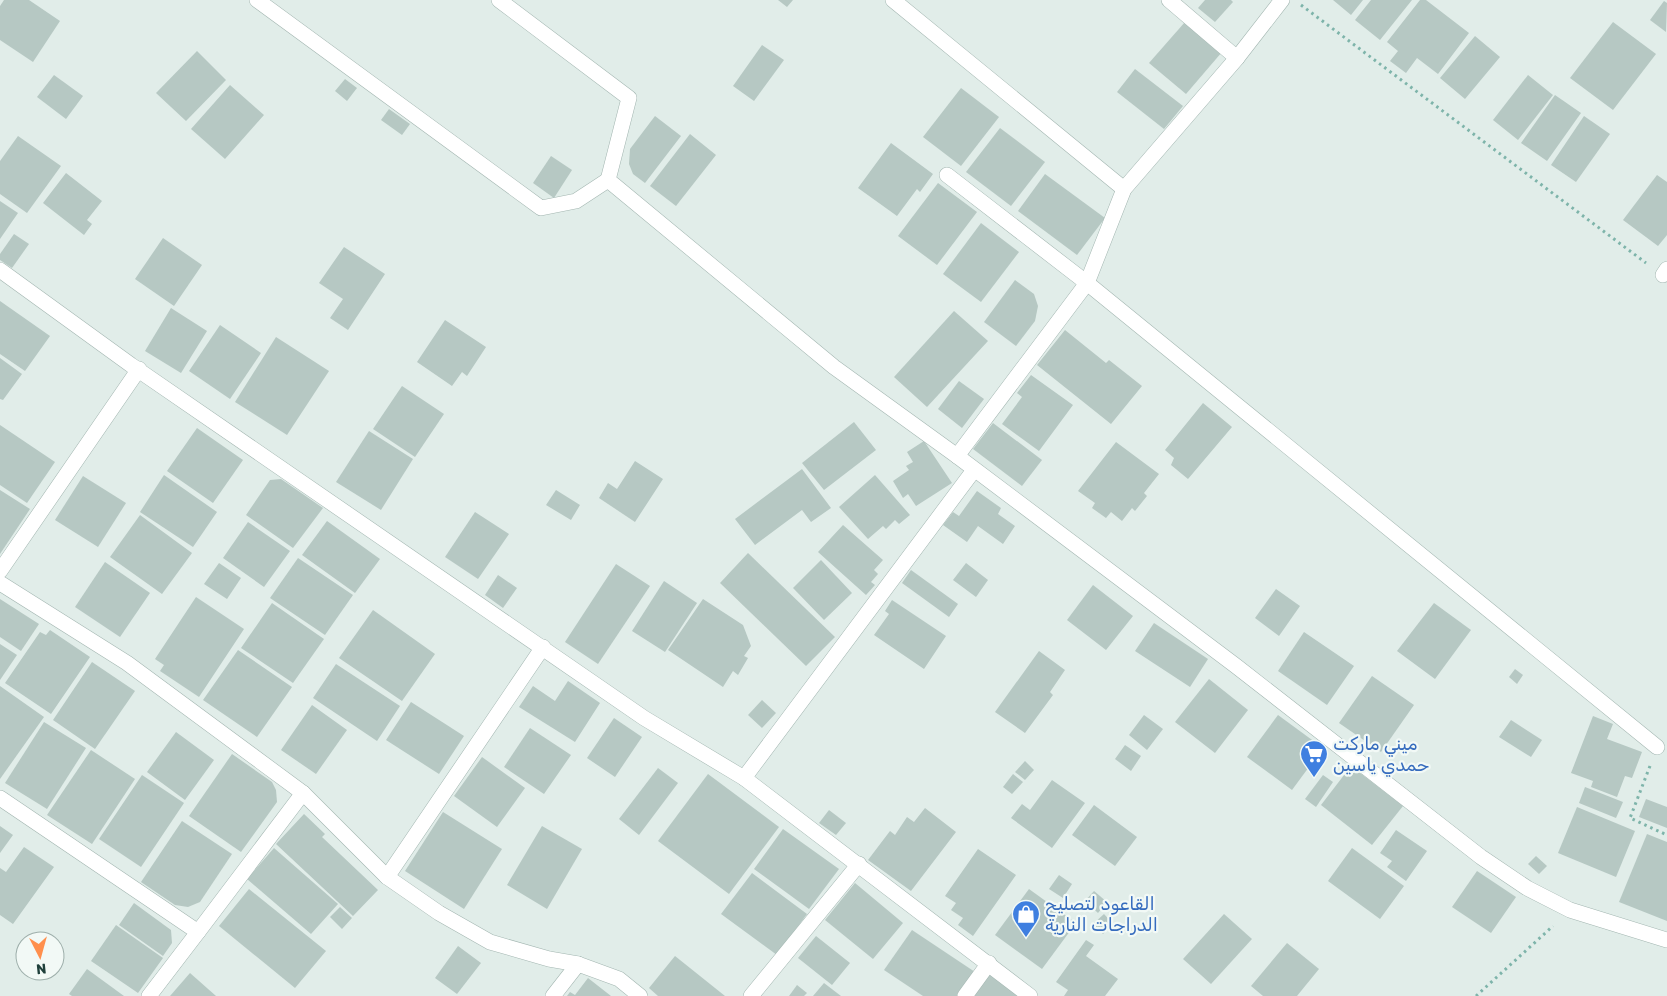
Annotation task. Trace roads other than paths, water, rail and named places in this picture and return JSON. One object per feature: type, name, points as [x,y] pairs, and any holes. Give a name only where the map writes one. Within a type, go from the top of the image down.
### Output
[{"type":"street","points":[[257,0],[541,208],[576,201],[608,180],[629,98],[499,0]]},
{"type":"street","points":[[893,0],[1124,189]]},
{"type":"street","points":[[1169,0],[1237,58]]},
{"type":"street","points":[[957,456],[1087,282],[1124,189],[1237,58],[1282,0]]},
{"type":"street","points":[[948,175],[1087,282],[1657,747]]},
{"type":"street","points":[[608,180],[834,367],[957,456],[1236,666],[1481,856],[1527,888],[1570,910],[1667,940]]},
{"type":"street","points":[[0,270],[444,581],[644,718],[744,778],[1030,996]]},
{"type":"street","points":[[0,572],[140,369]]},
{"type":"street","points":[[744,778],[974,470]]},
{"type":"street","points":[[0,583],[127,663],[303,792],[387,876],[439,913],[490,942],[549,959],[578,964],[619,979],[640,996]]},
{"type":"street","points":[[387,876],[543,647]]},
{"type":"street","points":[[149,996],[303,792]]},
{"type":"street","points":[[0,798],[198,932]]},
{"type":"street","points":[[752,996],[859,864]]},
{"type":"street","points":[[553,996],[578,964]]},
{"type":"street","points":[[965,996],[989,964]]},
{"type":"place","name":"ميني ماركت حمدي ياسين","points":[[1314,778]]},
{"type":"place","name":"القاعود لتصليح الدراجات النارية","points":[[1026,938]]}]
